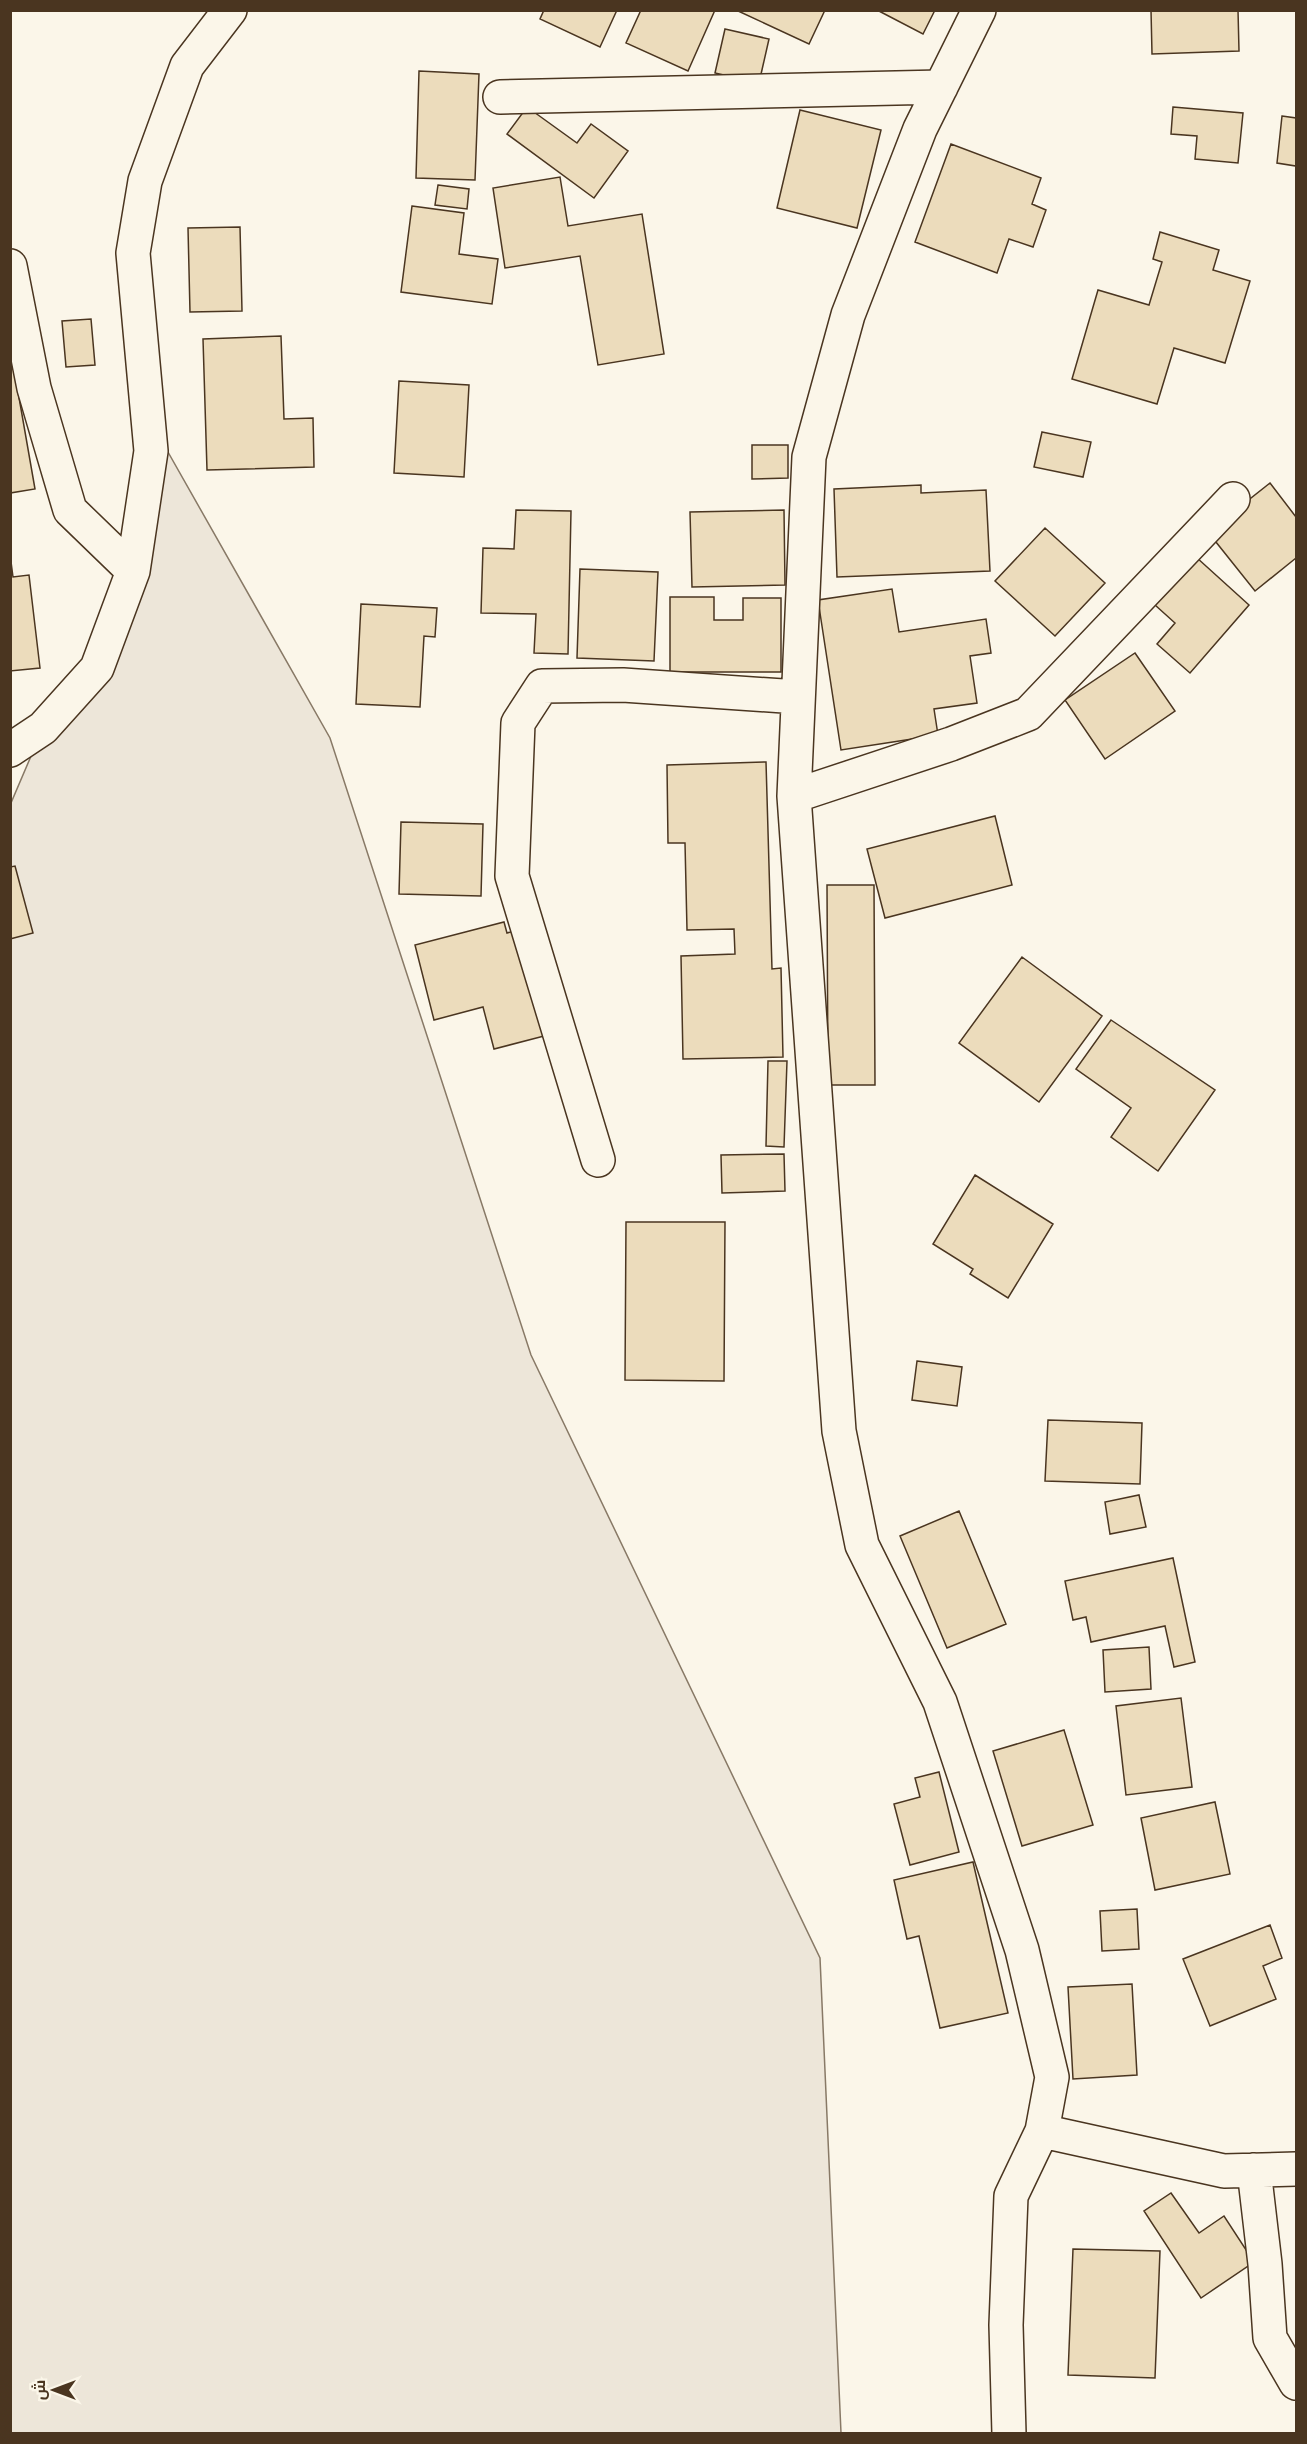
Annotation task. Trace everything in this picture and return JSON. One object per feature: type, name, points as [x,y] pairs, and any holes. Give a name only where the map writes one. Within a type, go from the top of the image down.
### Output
[{"type":"street","points":[[10,750],[43,728],[97,668],[133,571],[151,451],[133,253],[145,181],[187,66],[230,10]]},
{"type":"street","points":[[979,10],[920,129],[848,315],[809,457],[794,796],[839,1431],[862,1545],[940,1702],[1022,1950],[1052,2077],[1042,2132],[1011,2196],[1006,2325],[1009,2433]]},
{"type":"street","points":[[500,97],[941,87]]},
{"type":"street","points":[[10,266],[34,388],[70,510],[133,571]]},
{"type":"street","points":[[794,796],[951,744],[1028,714],[1233,499]]},
{"type":"street","points":[[598,1160],[512,876],[518,723],[542,686],[623,684],[798,697]]},
{"type":"street","points":[[1042,2132],[1224,2171],[1296,2169]]},
{"type":"street","points":[[1254,2170],[1265,2264],[1270,2338],[1296,2383]]},
{"type":"shaded area","points":[[147,415],[330,738],[531,1355],[820,1958],[841,2433],[11,2434],[11,803],[43,728],[97,668]]},
{"type":"building","points":[[544,10],[617,10],[600,47],[540,19]]},
{"type":"building","points":[[641,10],[715,10],[688,71],[626,43]]},
{"type":"building","points":[[736,10],[825,10],[809,44]]},
{"type":"building","points":[[877,10],[935,10],[923,34]]},
{"type":"building","points":[[1151,10],[1238,10],[1239,51],[1152,54]]},
{"type":"building","points":[[725,29],[769,39],[759,83],[715,73]]},
{"type":"building","points":[[419,71],[479,74],[475,180],[416,178]]},
{"type":"building","points":[[527,107],[577,143],[591,124],[628,151],[594,198],[507,134]]},
{"type":"building","points":[[1173,107],[1243,113],[1238,163],[1195,159],[1197,136],[1171,134]]},
{"type":"building","points":[[800,110],[881,130],[857,228],[777,208]]},
{"type":"building","points":[[1282,116],[1296,118],[1296,166],[1277,163]]},
{"type":"building","points":[[951,144],[1041,178],[1032,204],[1046,210],[1033,247],[1009,239],[997,273],[915,242]]},
{"type":"building","points":[[560,177],[568,226],[642,214],[664,354],[598,365],[580,256],[505,268],[493,188]]},
{"type":"building","points":[[438,185],[469,189],[467,209],[435,205]]},
{"type":"building","points":[[412,206],[464,213],[459,254],[498,259],[492,304],[401,292]]},
{"type":"building","points":[[240,227],[242,311],[190,312],[188,228]]},
{"type":"building","points":[[1160,232],[1219,250],[1213,270],[1250,281],[1225,363],[1174,348],[1157,404],[1072,379],[1098,290],[1149,305],[1162,262],[1153,259]]},
{"type":"building","points":[[91,319],[95,365],[66,367],[62,321]]},
{"type":"building","points":[[281,336],[284,419],[313,418],[314,467],[207,470],[203,339]]},
{"type":"building","points":[[10,346],[35,489],[10,493]]},
{"type":"building","points":[[399,381],[469,385],[464,477],[394,473]]},
{"type":"building","points":[[1042,432],[1091,442],[1083,477],[1034,467]]},
{"type":"building","points":[[752,445],[788,445],[788,478],[752,479]]},
{"type":"building","points":[[1270,483],[1296,517],[1296,558],[1255,591],[1208,532]]},
{"type":"building","points":[[921,485],[921,493],[986,490],[990,571],[837,577],[834,489]]},
{"type":"building","points":[[516,510],[571,511],[568,654],[534,653],[536,614],[481,613],[483,548],[514,549]]},
{"type":"building","points":[[784,510],[785,585],[692,587],[690,512]]},
{"type":"building","points":[[1045,528],[1105,583],[1055,636],[995,581]]},
{"type":"building","points":[[10,554],[13,577],[29,575],[40,668],[10,671]]},
{"type":"building","points":[[1196,557],[1249,605],[1190,673],[1157,644],[1175,623],[1155,605]]},
{"type":"building","points":[[580,569],[658,572],[654,661],[577,658]]},
{"type":"building","points":[[892,589],[899,632],[986,619],[991,653],[970,656],[977,703],[934,709],[938,735],[841,750],[818,600]]},
{"type":"building","points":[[670,597],[714,597],[714,620],[743,620],[743,598],[781,598],[781,672],[670,672]]},
{"type":"building","points":[[361,604],[437,608],[435,637],[424,636],[420,707],[356,704]]},
{"type":"building","points":[[1135,653],[1175,711],[1105,759],[1065,700]]},
{"type":"building","points":[[766,762],[772,969],[781,968],[783,1057],[683,1059],[681,956],[735,954],[734,929],[687,930],[685,843],[668,843],[667,765]]},
{"type":"building","points":[[995,816],[1012,885],[885,918],[867,849]]},
{"type":"building","points":[[401,822],[483,824],[481,896],[399,894]]},
{"type":"building","points":[[15,866],[33,933],[10,939],[10,867]]},
{"type":"building","points":[[827,885],[874,885],[875,1085],[828,1085]]},
{"type":"building","points":[[504,922],[507,933],[521,929],[548,1035],[494,1049],[483,1007],[434,1020],[415,945]]},
{"type":"building","points":[[1022,957],[1102,1016],[1039,1102],[959,1043]]},
{"type":"building","points":[[1111,1020],[1215,1090],[1158,1171],[1111,1137],[1131,1108],[1076,1069]]},
{"type":"building","points":[[768,1061],[787,1061],[784,1147],[766,1146]]},
{"type":"building","points":[[784,1154],[785,1191],[722,1193],[721,1155]]},
{"type":"building","points":[[975,1175],[1053,1224],[1008,1298],[970,1274],[973,1269],[933,1244]]},
{"type":"building","points":[[626,1222],[725,1222],[724,1381],[625,1380]]},
{"type":"building","points":[[917,1361],[962,1367],[957,1406],[912,1400]]},
{"type":"building","points":[[1048,1420],[1142,1423],[1140,1484],[1045,1481]]},
{"type":"building","points":[[1139,1495],[1146,1527],[1110,1534],[1105,1502]]},
{"type":"building","points":[[959,1511],[1006,1624],[947,1648],[900,1536]]},
{"type":"building","points":[[1173,1558],[1195,1662],[1174,1667],[1165,1626],[1091,1642],[1086,1617],[1073,1620],[1065,1581]]},
{"type":"building","points":[[1149,1647],[1151,1689],[1105,1692],[1103,1650]]},
{"type":"building","points":[[1181,1698],[1192,1787],[1126,1795],[1116,1706]]},
{"type":"building","points":[[1064,1730],[1093,1825],[1022,1846],[993,1751]]},
{"type":"building","points":[[939,1772],[959,1852],[910,1865],[894,1804],[920,1797],[915,1778]]},
{"type":"building","points":[[1215,1802],[1230,1874],[1155,1890],[1141,1818]]},
{"type":"building","points":[[973,1862],[1008,2013],[940,2028],[919,1936],[907,1939],[894,1880]]},
{"type":"building","points":[[1137,1909],[1139,1949],[1102,1951],[1100,1911]]},
{"type":"building","points":[[1270,1925],[1282,1958],[1263,1966],[1276,1999],[1210,2026],[1183,1959]]},
{"type":"building","points":[[1132,1984],[1137,2075],[1073,2079],[1068,1987]]},
{"type":"building","points":[[1171,2193],[1199,2233],[1224,2216],[1254,2262],[1201,2298],[1144,2211]]},
{"type":"building","points":[[1073,2249],[1160,2251],[1155,2378],[1068,2375]]}]
